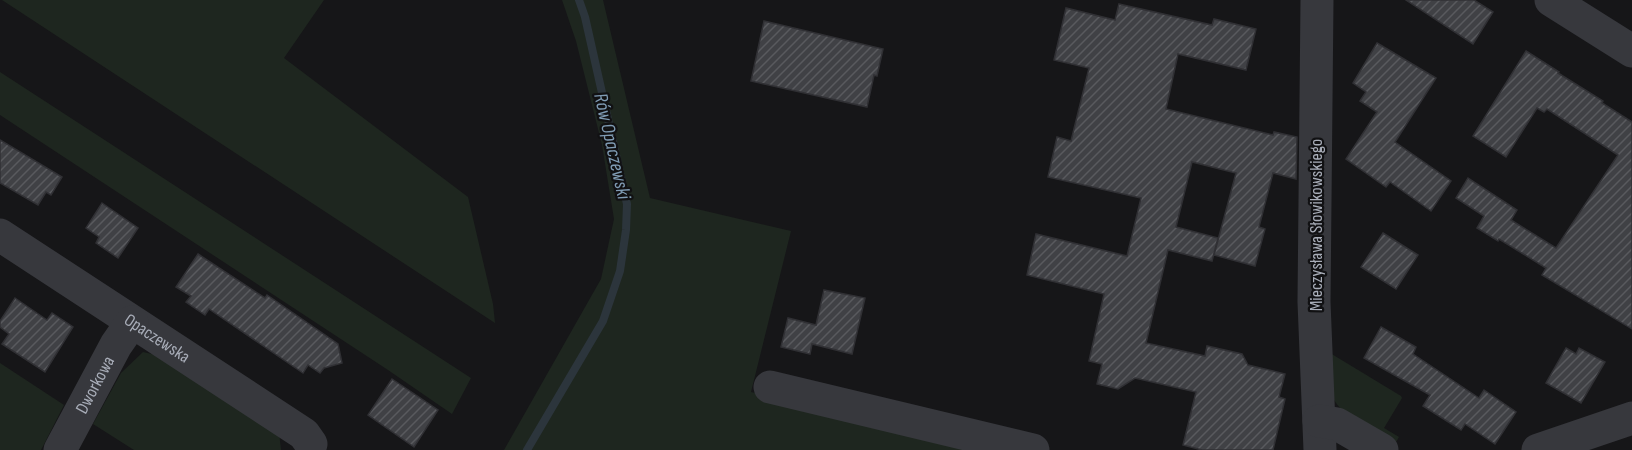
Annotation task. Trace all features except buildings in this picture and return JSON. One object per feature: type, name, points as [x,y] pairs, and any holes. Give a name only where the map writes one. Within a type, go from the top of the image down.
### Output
[{"type":"street","name":"Mieczysława Słowikowskiego","points":[[1317,0],[1314,302],[1320,435]]},
{"type":"street","points":[[1551,0],[1632,51]]},
{"type":"street","name":"Opaczewska","points":[[0,235],[304,435],[311,444]]},
{"type":"street","name":"Dworkowa","points":[[60,450],[116,345],[132,322]]},
{"type":"street","points":[[770,387],[1033,450]]},
{"type":"street","points":[[1538,450],[1632,418]]},
{"type":"street","points":[[1320,435],[1337,424],[1382,450]]},
{"type":"shaded area","points":[[2,0],[324,0],[284,58],[468,197],[493,304],[495,323]]},
{"type":"shaded area","points":[[562,0],[603,0],[650,198],[791,231],[751,392],[996,450],[504,450],[601,279],[614,219],[602,145],[576,41]]},
{"type":"shaded area","points":[[0,72],[471,378],[452,414],[0,115]]},
{"type":"shaded area","points":[[143,352],[165,357],[279,432],[281,450],[134,450],[93,424],[121,373]]},
{"type":"shaded area","points":[[1330,353],[1401,396],[1402,398],[1384,428],[1399,437],[1393,447],[1358,424],[1335,402],[1331,390]]},
{"type":"shaded area","points":[[0,363],[64,405],[41,450],[0,450]]},
{"type":"waterway","name":"Rów Opaczewski","points":[[527,450],[603,321],[620,271],[626,230],[627,204],[585,17],[579,0]]}]
